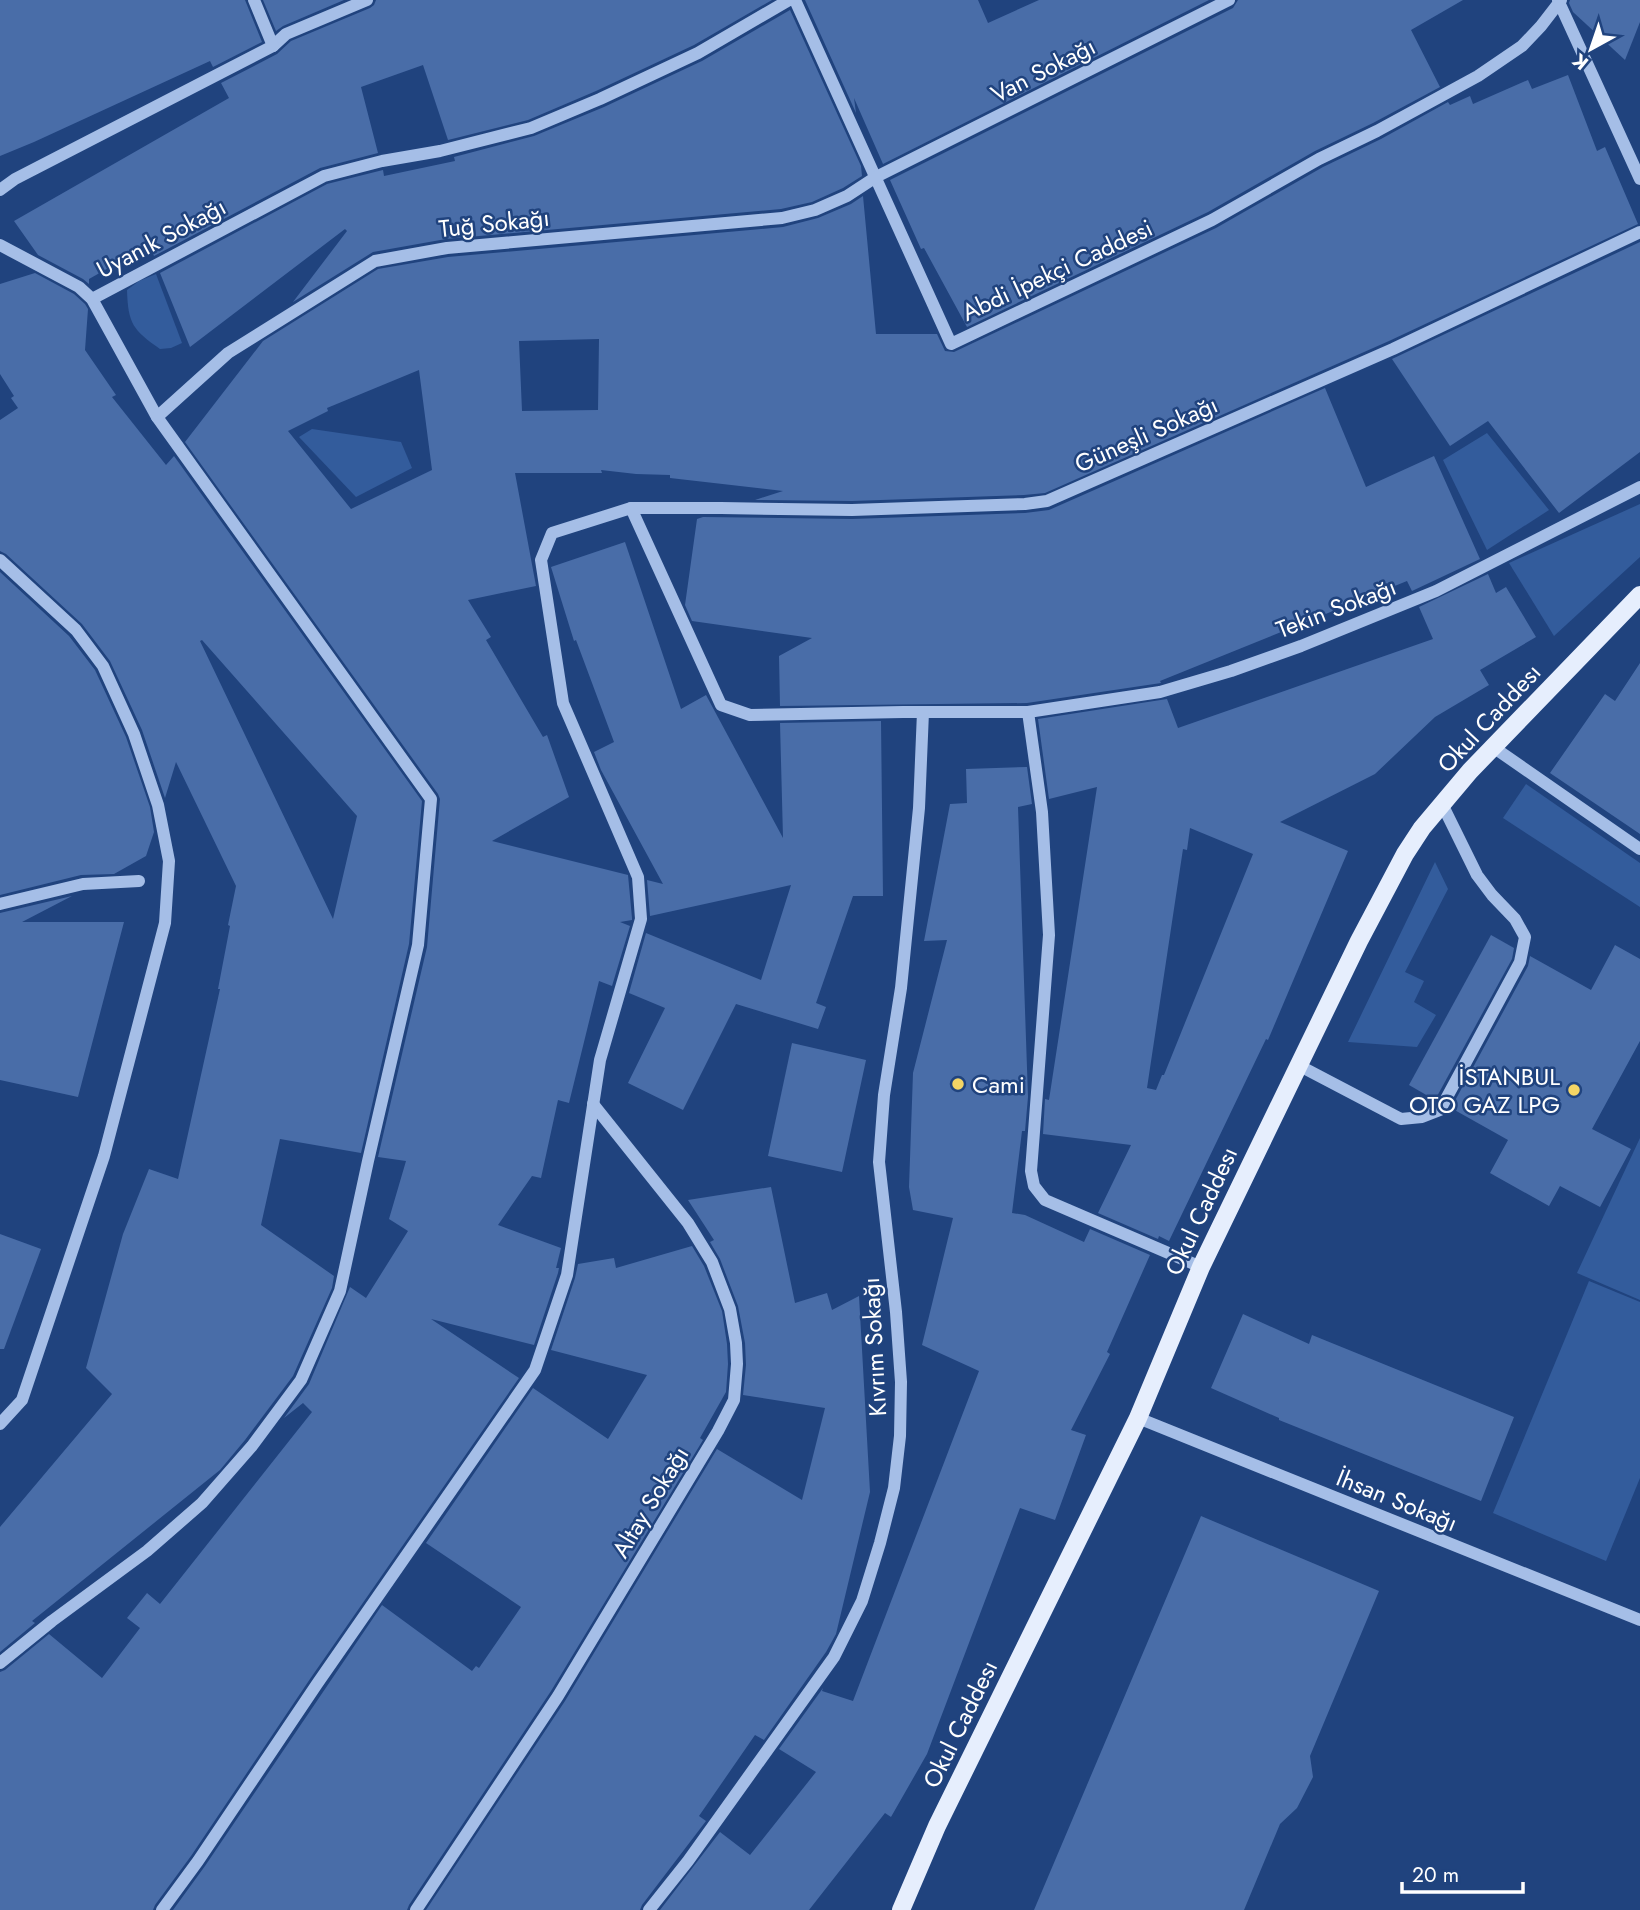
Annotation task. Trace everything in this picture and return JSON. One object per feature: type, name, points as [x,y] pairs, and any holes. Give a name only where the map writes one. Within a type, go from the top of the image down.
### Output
[{"type":"main road","name":"Okul Caddesı","points":[[901,1910],[937,1826],[1138,1418],[1201,1266],[1359,941],[1405,854],[1422,828],[1470,771],[1640,595]]},
{"type":"street","points":[[254,0],[273,46]]},
{"type":"street","points":[[0,190],[15,179],[273,46],[286,34],[367,0]]},
{"type":"street","name":"Uyanık Sokağı","points":[[92,299],[324,176],[531,128],[698,53],[789,0]]},
{"type":"street","name":"Abdi İpekçi Caddesi","points":[[795,0],[951,344],[1212,220],[1320,159],[1478,76],[1522,46],[1560,1]]},
{"type":"street","name":"Van Sokağı","points":[[876,177],[1229,0]]},
{"type":"street","points":[[1560,1],[1640,179]]},
{"type":"street","name":"Tuğ Sokağı","points":[[157,417],[228,353],[375,261],[447,248],[782,218],[815,210],[847,196],[876,177]]},
{"type":"street","name":"Güneşli Sokağı","points":[[593,1104],[600,1060],[641,919],[638,877],[563,703],[541,560],[552,533],[631,508],[852,510],[1025,504],[1047,500],[1393,349],[1640,232]]},
{"type":"street","points":[[0,244],[79,288],[92,299],[157,417],[431,799],[418,945],[340,1292],[301,1380],[252,1446],[202,1503],[147,1551],[0,1663]]},
{"type":"street","name":"Tekin Sokağı","points":[[631,508],[721,705],[750,715],[1028,712],[1160,692],[1301,646],[1436,591],[1640,487]]},
{"type":"street","points":[[0,560],[76,630],[103,666],[134,734],[158,805],[169,861],[164,923],[104,1156],[22,1400],[0,1424]]},
{"type":"street","name":"Kıvrım Sokağı","points":[[649,1910],[688,1861],[834,1657],[862,1601],[894,1488],[900,1436],[901,1382],[879,1162],[884,1095],[907,933],[919,808],[923,712]]},
{"type":"street","points":[[1028,712],[1042,812],[1049,935],[1031,1171],[1034,1186],[1045,1200],[1201,1266]]},
{"type":"street","points":[[1493,747],[1640,849]]},
{"type":"street","points":[[1298,1065],[1401,1119],[1422,1117],[1440,1110],[1520,962],[1525,937],[1515,919],[1477,875],[1442,804]]},
{"type":"street","points":[[0,904],[83,884],[139,881]]},
{"type":"street","points":[[162,1910],[535,1370],[567,1275],[593,1104]]},
{"type":"street","name":"Altay Sokağı","points":[[416,1910],[558,1696],[734,1400],[736,1343],[730,1309],[712,1262],[688,1223],[593,1104]]},
{"type":"street","name":"İhsan Sokağı","points":[[1138,1418],[1640,1620]]},
{"type":"shaded area","points":[[156,274],[182,343],[171,348],[160,349],[144,337],[134,325],[129,311],[127,290]]},
{"type":"shaded area","points":[[312,429],[401,442],[412,468],[356,497],[299,437]]},
{"type":"shaded area","points":[[1487,433],[1549,510],[1487,550],[1443,460]]},
{"type":"shaded area","points":[[1640,504],[1640,557],[1554,636],[1509,563]]},
{"type":"shaded area","points":[[1526,784],[1640,863],[1640,907],[1503,818]]},
{"type":"shaded area","points":[[1435,862],[1448,889],[1405,972],[1424,981],[1414,1002],[1436,1015],[1417,1047],[1348,1042]]},
{"type":"shaded area","points":[[1640,1138],[1640,1300],[1577,1273]]},
{"type":"shaded area","points":[[1589,1281],[1640,1302],[1640,1478],[1606,1561],[1493,1513]]},
{"type":"building","points":[[0,0],[245,0],[262,42],[213,67],[210,61],[0,156]]},
{"type":"building","points":[[263,0],[344,0],[276,31]]},
{"type":"building","points":[[376,0],[772,0],[694,45],[596,91],[528,120],[448,140],[423,65],[361,87],[378,153],[320,168],[154,256],[149,245],[89,279],[89,284],[38,255],[14,221],[229,98],[221,83],[277,54],[291,41],[370,8]]},
{"type":"building","points":[[805,0],[978,0],[988,23],[1039,0],[1209,0],[883,164],[854,98],[856,113]]},
{"type":"building","points":[[1238,0],[1463,0],[1411,30],[1440,87],[1315,151],[1208,212],[967,327],[924,248],[921,249],[890,180],[1233,8]]},
{"type":"building","points":[[1570,0],[1640,0],[1640,22],[1625,60],[1573,12]]},
{"type":"building","points":[[790,10],[861,166],[862,176],[843,188],[812,202],[781,209],[446,239],[373,252],[293,302],[347,231],[345,229],[190,347],[160,273],[327,184],[383,170],[384,176],[455,161],[454,157],[534,136],[604,107],[702,61]]},
{"type":"building","points":[[1568,75],[1597,151],[1605,147],[1638,224],[1389,341],[1045,493],[852,501],[755,500],[783,491],[670,478],[670,475],[601,470],[602,473],[515,473],[536,586],[468,600],[491,637],[486,640],[543,737],[547,735],[569,797],[492,841],[628,875],[632,918],[620,922],[630,926],[612,986],[599,981],[569,1103],[558,1100],[541,1178],[532,1176],[498,1225],[561,1248],[556,1268],[559,1268],[558,1273],[534,1345],[431,1319],[519,1378],[153,1910],[0,1910],[0,1672],[49,1634],[102,1678],[140,1628],[127,1618],[147,1593],[160,1604],[312,1412],[303,1403],[284,1418],[309,1384],[350,1287],[366,1298],[408,1231],[389,1219],[406,1161],[378,1157],[427,947],[440,799],[185,442],[263,341],[378,269],[448,257],[783,227],[818,218],[863,196],[876,334],[937,334],[945,351],[954,352],[1216,228],[1323,167],[1448,102],[1450,105],[1470,96],[1473,104],[1528,80],[1532,89]],"holes":[[[599,339],[598,410],[522,411],[519,341]],[[419,370],[432,470],[351,509],[288,431],[328,411],[327,408]]]},
{"type":"building","points":[[1640,242],[1640,452],[1559,513],[1488,421],[1450,446],[1392,359]]},
{"type":"building","points":[[35,273],[74,294],[85,304],[88,309],[85,350],[116,395],[112,397],[166,465],[174,456],[422,801],[409,944],[361,1153],[280,1139],[261,1225],[334,1276],[332,1288],[293,1376],[220,1470],[32,1621],[35,1623],[0,1652],[0,1527],[112,1394],[86,1368],[123,1234],[149,1169],[178,1179],[220,989],[236,886],[176,762],[165,798],[142,730],[110,661],[82,624],[0,551],[0,420],[18,408],[0,374],[0,284]],"holes":[[[202,640],[357,816],[333,919],[200,641]]]},
{"type":"building","points":[[1325,388],[1366,487],[1434,456],[1480,559],[1412,591],[1407,581],[1160,681],[1161,683],[1027,703],[780,706],[779,656],[812,638],[692,621],[685,605],[697,519],[852,519],[1049,510]]},
{"type":"building","points":[[625,542],[681,709],[706,695],[783,838],[780,723],[881,721],[883,896],[853,896],[816,1003],[826,1007],[818,1029],[736,1004],[683,1110],[628,1083],[665,1008],[629,993],[646,933],[761,980],[791,885],[650,916],[647,880],[663,884],[601,770],[594,752],[614,742],[576,640],[574,641],[551,567]]},
{"type":"building","points":[[0,572],[69,636],[95,670],[126,737],[150,807],[154,832],[146,856],[114,874],[81,875],[0,895]]},
{"type":"building","points":[[1488,574],[1496,593],[1506,587],[1536,637],[1480,670],[1489,685],[1435,717],[1375,774],[1280,822],[1348,851],[1268,1040],[1266,1039],[1169,1241],[1159,1236],[1158,1239],[1098,1213],[1131,1145],[1043,1134],[1045,1099],[1049,1100],[1097,787],[1049,799],[1038,719],[1167,699],[1178,728],[1433,639],[1419,607]],"holes":[[[1190,828],[1253,854],[1164,1075],[1156,1090],[1147,1088],[1183,849],[1187,850]]]},
{"type":"building","points":[[1640,663],[1640,834],[1550,773],[1605,694],[1615,701]]},
{"type":"building","points":[[1027,767],[1032,804],[1018,807],[1028,1097],[1012,1213],[1025,1215],[1084,1242],[1090,1229],[1150,1255],[1107,1352],[1110,1354],[1071,1430],[1086,1435],[1055,1520],[1020,1508],[927,1754],[891,1817],[885,1813],[809,1910],[660,1910],[720,1832],[750,1855],[816,1772],[779,1749],[823,1688],[822,1691],[853,1701],[979,1371],[922,1345],[953,1218],[913,1210],[909,1187],[913,1073],[947,940],[924,941],[950,804],[967,803],[966,769]]},
{"type":"building","points":[[72,896],[22,922],[124,922],[78,1097],[0,1080],[0,913]]},
{"type":"building","points":[[1491,935],[1514,948],[1512,959],[1435,1100],[1409,1085]]},
{"type":"building","points":[[1615,945],[1640,959],[1640,1041],[1592,1129],[1631,1149],[1600,1207],[1560,1186],[1549,1206],[1490,1173],[1508,1140],[1451,1108],[1528,966],[1530,956],[1591,990]]},
{"type":"building","points":[[792,1043],[866,1060],[842,1172],[768,1156]]},
{"type":"building","points":[[771,1187],[795,1303],[827,1293],[832,1310],[859,1296],[870,1492],[836,1634],[764,1740],[755,1735],[699,1816],[706,1821],[640,1910],[426,1910],[565,1701],[717,1449],[802,1500],[825,1408],[743,1395],[745,1343],[738,1306],[720,1259],[710,1242],[714,1240],[688,1200]]},
{"type":"building","points":[[0,1234],[41,1249],[4,1349],[0,1349]]},
{"type":"building","points":[[692,1246],[704,1266],[722,1311],[728,1364],[726,1392],[700,1438],[703,1440],[551,1691],[407,1910],[173,1910],[382,1605],[472,1671],[476,1666],[479,1668],[521,1607],[426,1543],[533,1388],[608,1439],[647,1375],[551,1350],[578,1264],[614,1258],[616,1268]]},
{"type":"building","points":[[1243,1314],[1309,1344],[1312,1335],[1514,1417],[1481,1501],[1279,1420],[1211,1388]]},
{"type":"building","points":[[1201,1516],[1379,1591],[1310,1756],[1313,1777],[1297,1808],[1280,1824],[1244,1910],[1034,1910]]},
{"type":"place","name":"Cami","points":[[958,1084]]},
{"type":"place","name":"İSTANBUL OTO GAZ LPG","points":[[1574,1090]]}]
